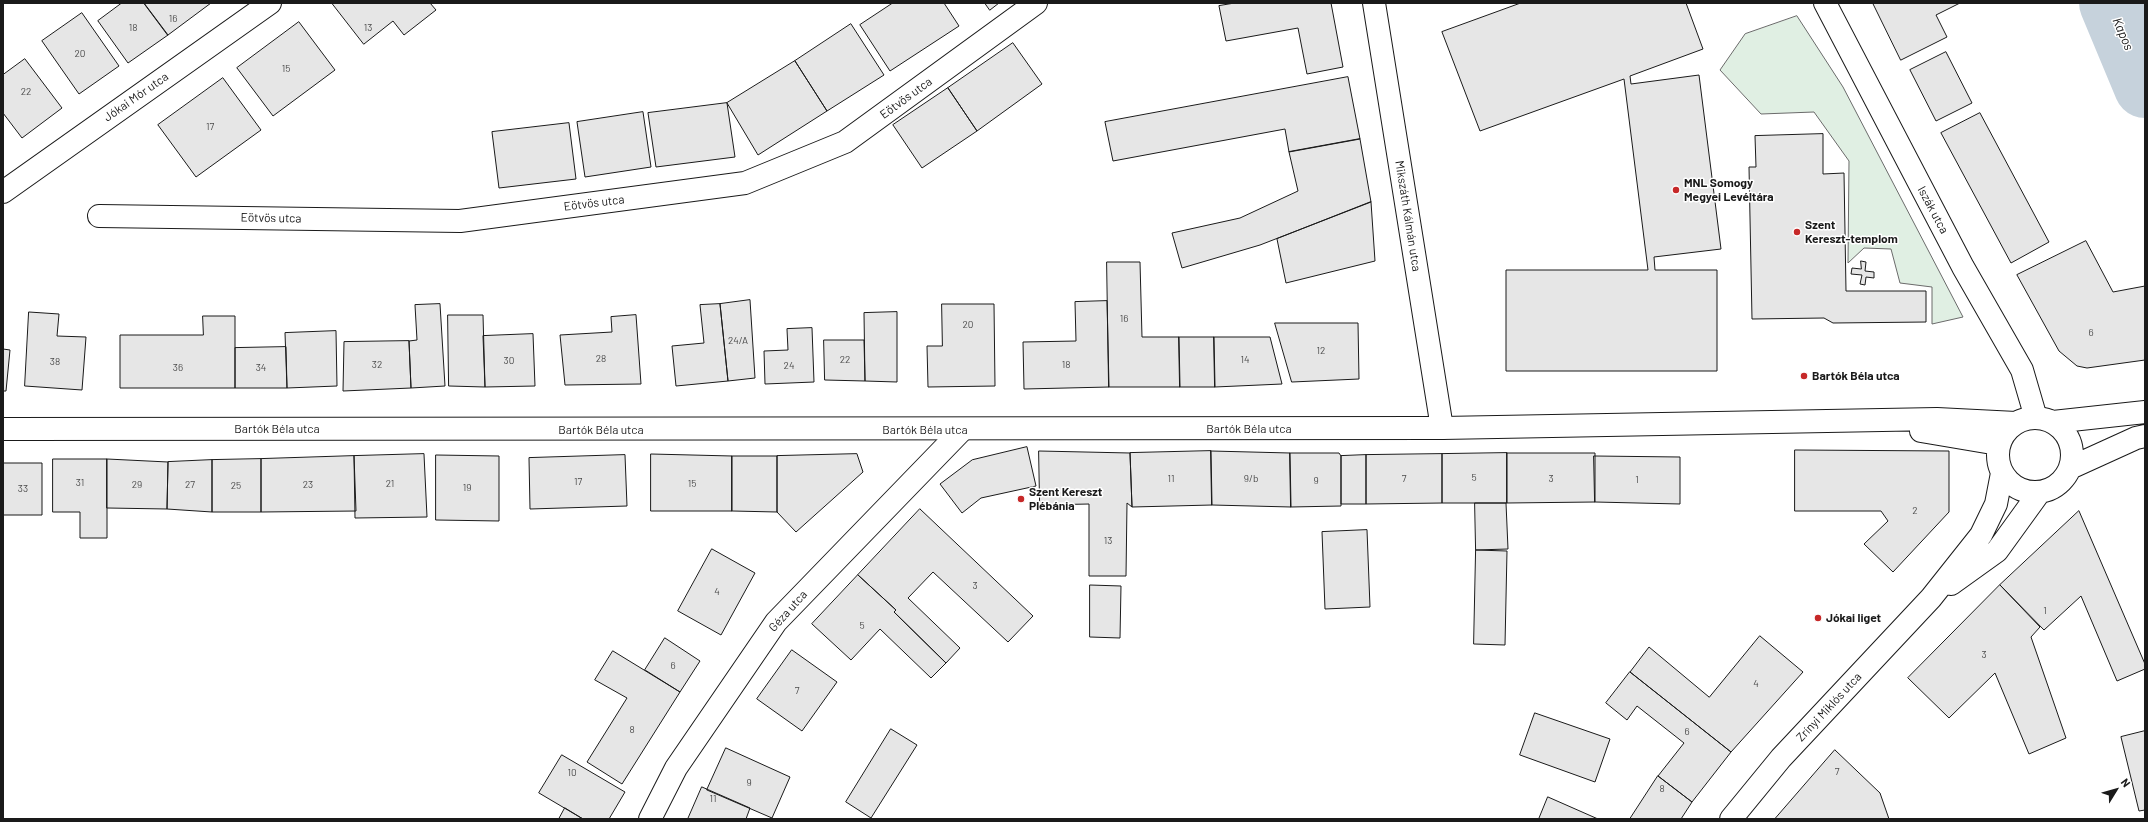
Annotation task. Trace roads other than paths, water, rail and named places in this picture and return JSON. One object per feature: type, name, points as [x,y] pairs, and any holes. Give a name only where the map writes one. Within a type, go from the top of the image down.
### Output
[{"type":"street","name":"Jókai Mór utca","points":[[3,192],[270,3]]},
{"type":"street","name":"Eötvös utca","points":[[99,216],[460,221],[745,183],[845,142],[1036,3]]},
{"type":"street","name":"Mikszáth Kálmán utca","points":[[1374,3],[1442,428]]},
{"type":"street","name":"Iszák utca","points":[[1825,3],[1962,267],[2022,370],[2045,420]]},
{"type":"street","points":[[2045,420],[2066,434],[2072,451],[2070,468],[2063,480],[2052,488],[2039,492],[2024,491],[2011,484],[2002,473],[1998,459],[1998,444],[2005,432],[2016,423],[2026,419],[2045,420],[2145,412]]},
{"type":"street","points":[[1847,422],[1938,419],[2016,423]]},
{"type":"street","name":"Bartók Béla utca","points":[[3,429],[962,430],[1442,428],[1847,422]]},
{"type":"street","points":[[1847,422],[1938,433],[1998,444]]},
{"type":"street","name":"Géza utca","points":[[650,819],[676,768],[776,622],[962,430]]},
{"type":"street","points":[[2070,468],[2136,438],[2145,436]]},
{"type":"street","points":[[1931,598],[1981,535],[1996,504],[2002,473]]},
{"type":"street","points":[[1931,598],[1997,551],[2039,492]]},
{"type":"street","name":"Zrínyi Miklós utca","points":[[1731,819],[1781,758],[1931,598]]},
{"type":"waterway","name":"Kapos","points":[[2110,3],[2145,87]]},
{"type":"place","name":"MNL Somogy Megyei Levéltára","points":[[1676,190]]},
{"type":"place","name":"Szent Kereszt-templom","points":[[1797,232]]},
{"type":"place","name":"Bartók Béla utca","points":[[1804,376]]},
{"type":"place","name":"Szent Kereszt Plébánia","points":[[1021,499]]},
{"type":"place","name":"Jókai liget","points":[[1818,618]]}]
